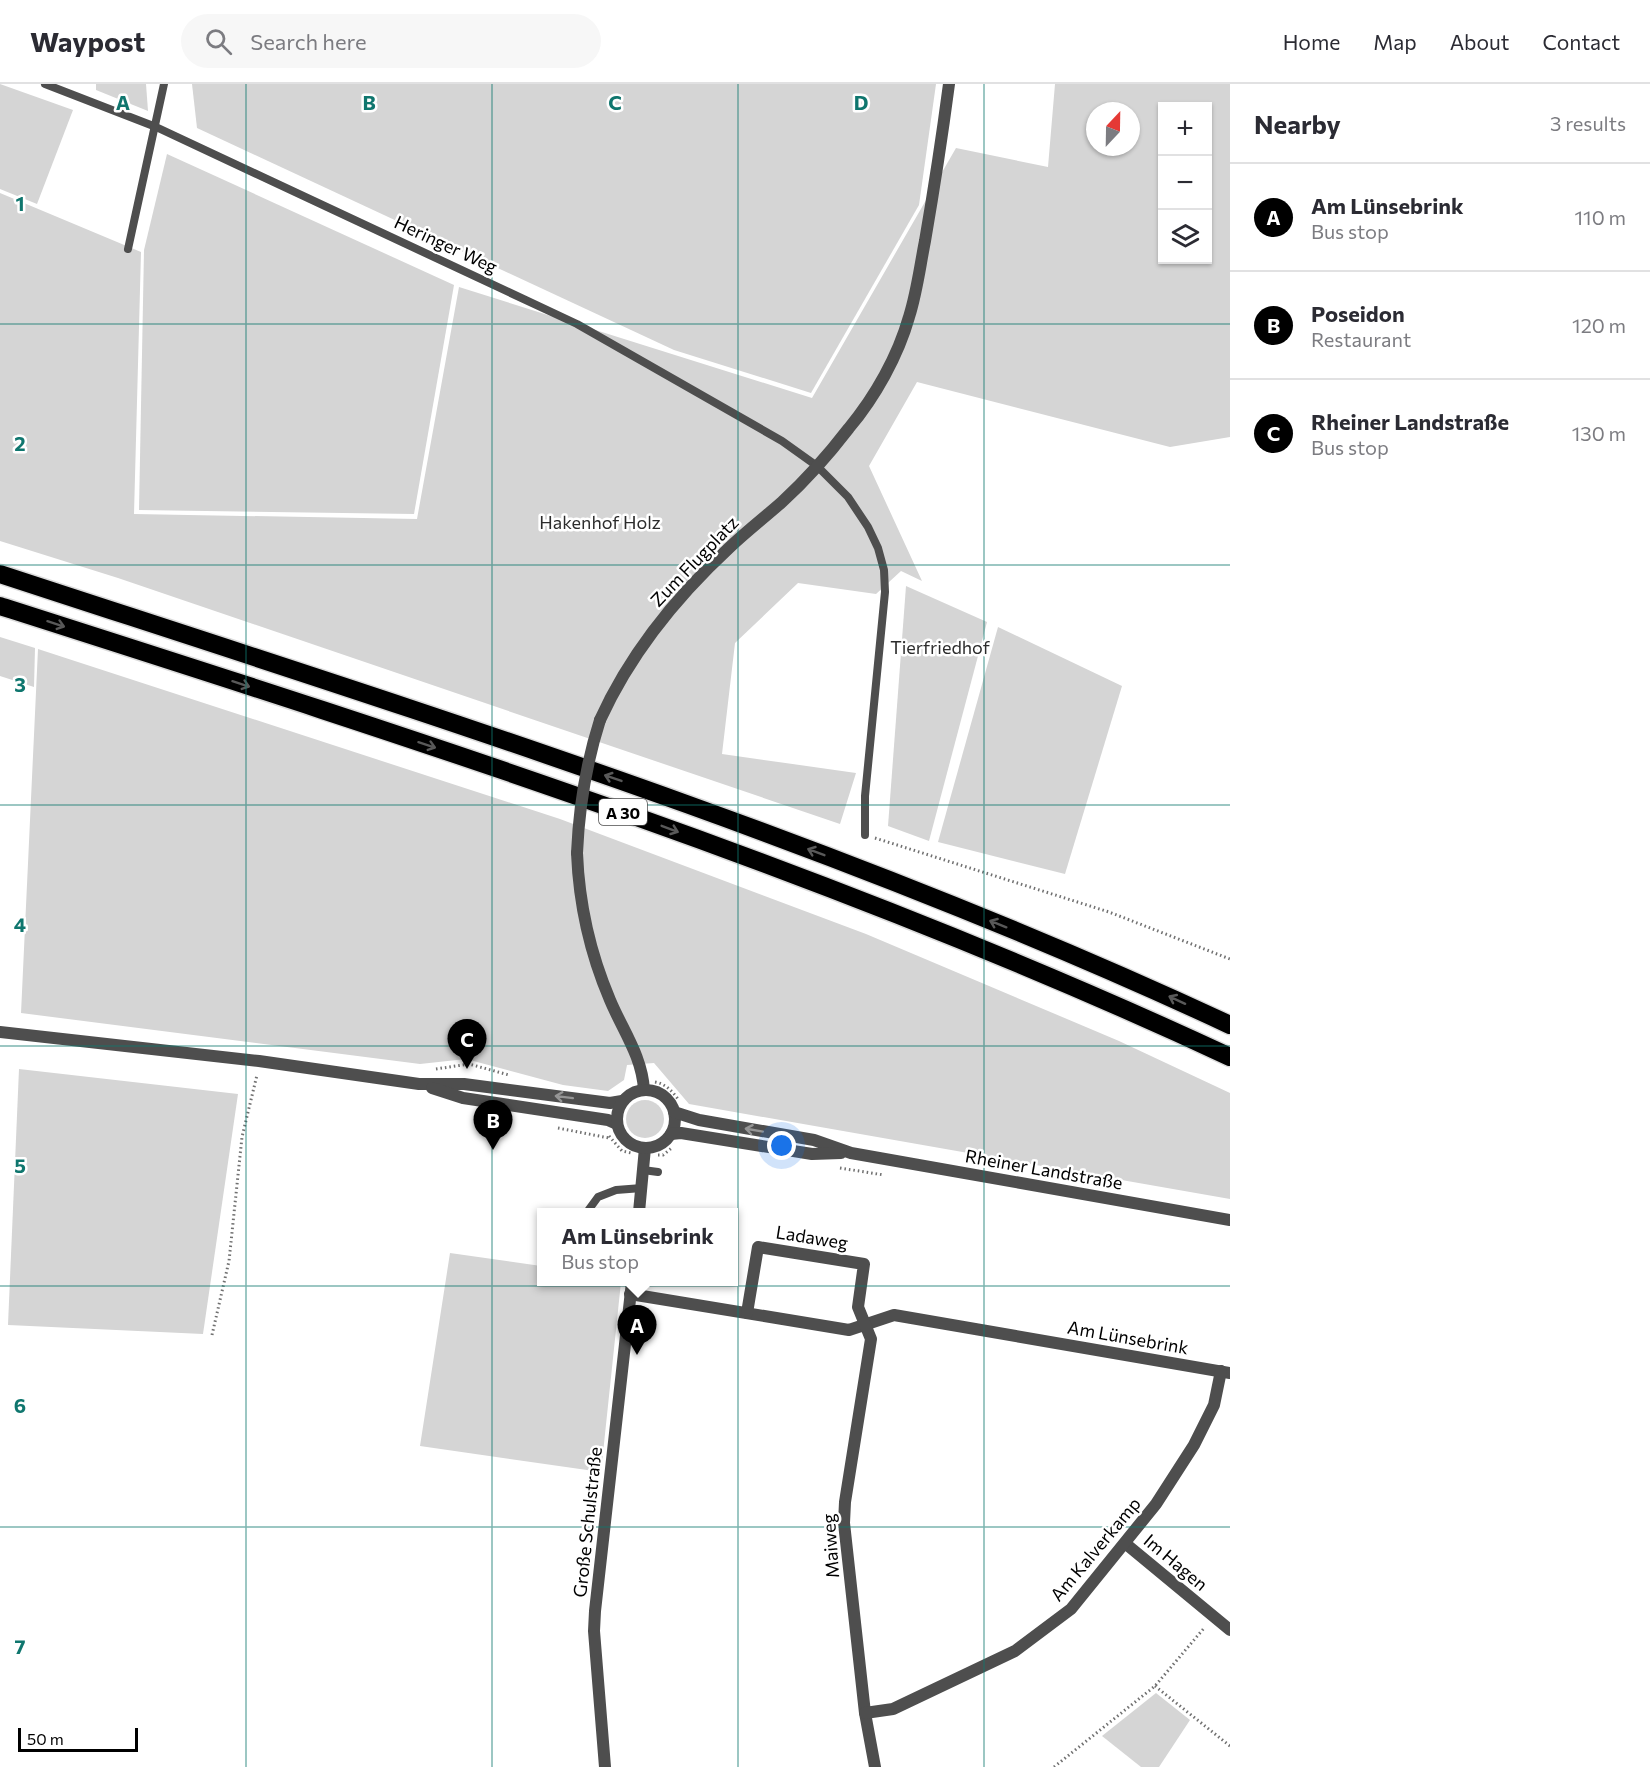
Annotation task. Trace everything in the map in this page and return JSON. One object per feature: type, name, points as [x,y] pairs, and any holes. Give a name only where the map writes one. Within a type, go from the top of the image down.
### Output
[{"type":"highway","name":"A 30","points":[[0,574],[486,733],[688,804],[890,879],[1168,996],[1230,1025]]},
{"type":"highway","name":"A 30","points":[[0,606],[620,810],[888,911],[1059,981],[1230,1057]]},
{"type":"street","name":"Zum Flugplatz","points":[[644,1090],[639,1058],[610,1001],[595,961],[583,918],[577,853],[578,814],[588,755],[613,691],[640,647],[678,599],[729,547],[782,501],[817,466],[850,427],[877,387],[898,348],[909,317],[934,192],[949,84]]},
{"type":"street","points":[[0,1032],[259,1061],[419,1084],[464,1084],[610,1103],[622,1101]]},
{"type":"street","points":[[419,1084],[463,1098],[608,1120],[617,1124]]},
{"type":"street","points":[[644,1090],[663,1095],[679,1109],[675,1119],[674,1139],[645,1148],[627,1141],[620,1133],[617,1124],[618,1108],[622,1101],[628,1095],[644,1090]]},
{"type":"street","name":"Rheiner Landstraße","points":[[679,1109],[699,1120],[814,1140],[851,1153],[1230,1220]]},
{"type":"street","name":"Rheiner Landstraße","points":[[674,1139],[681,1133],[812,1154],[851,1153]]},
{"type":"street","points":[[640,1208],[645,1148]]},
{"type":"street","name":"Ladaweg","points":[[747,1312],[758,1247],[864,1264],[858,1307],[866,1324]]},
{"type":"street","name":"Am Lünsebrink","points":[[631,1288],[849,1330],[894,1315],[1225,1372]]},
{"type":"street","name":"Große Schulstraße","points":[[605,1767],[595,1621],[605,1509],[631,1288]]},
{"type":"street","name":"Maiweg","points":[[866,1324],[871,1339],[845,1502],[844,1523],[865,1713],[875,1767]]},
{"type":"street","name":"Am Kalverkamp","points":[[865,1713],[893,1709],[1015,1651],[1071,1609],[1126,1544],[1156,1504],[1194,1445],[1214,1405],[1225,1372]]},
{"type":"street","name":"Im Hagen","points":[[1126,1544],[1230,1630]]},
{"type":"lane","name":"Heringer Weg","points":[[45,84],[156,127],[577,324],[782,441],[817,466],[848,497],[868,526],[878,548],[884,570],[885,592],[865,796],[865,835]]},
{"type":"lane","points":[[128,249],[164,84]]},
{"type":"lane","points":[[643,1170],[657,1172]]},
{"type":"lane","points":[[590,1208],[598,1197],[616,1190],[642,1188]]},
{"type":"path","points":[[865,835],[1109,912],[1230,959]]},
{"type":"path","points":[[212,1335],[229,1261],[242,1137],[259,1061]]},
{"type":"path","points":[[661,1083],[671,1090],[679,1109]]},
{"type":"path","points":[[609,1138],[622,1151]]},
{"type":"path","points":[[663,1155],[674,1139]]},
{"type":"path","points":[[1054,1767],[1155,1686],[1214,1617]]},
{"type":"path","points":[[1155,1686],[1230,1746]]},
{"type":"green space","points":[[0,84],[73,110],[37,204],[0,189]]},
{"type":"green space","points":[[96,84],[146,84],[148,111],[96,90]]},
{"type":"green space","points":[[192,84],[936,84],[919,205],[811,393],[674,350],[197,128]]},
{"type":"green space","name":"Hakenhof Holz","points":[[1055,84],[1230,84],[1230,437],[1170,447],[917,382],[869,466],[922,581],[901,571],[876,594],[798,583],[735,643],[722,754],[856,773],[840,824],[118,578],[0,541],[0,193],[141,252],[134,514],[417,519],[459,287],[812,398],[956,148],[1048,167]]},
{"type":"green space","points":[[167,154],[454,285],[414,514],[139,510],[144,250]]},
{"type":"green space","name":"Tierfriedhof","points":[[906,586],[987,622],[929,841],[888,826]]},
{"type":"green space","points":[[998,627],[1122,686],[1065,874],[938,842]]},
{"type":"green space","points":[[0,637],[35,648],[34,687],[0,676]]},
{"type":"green space","points":[[38,649],[560,819],[866,934],[1119,1041],[1230,1093],[1230,1199],[689,1104],[654,1063],[627,1065],[624,1080],[608,1091],[563,1085],[466,1059],[420,1064],[21,1013]]},
{"type":"green space","points":[[19,1069],[238,1094],[203,1334],[8,1325]]},
{"type":"green space","points":[[645,1100],[658,1106],[664,1119],[658,1132],[645,1138],[632,1132],[626,1119],[632,1106]]},
{"type":"green space","points":[[450,1253],[537,1265],[537,1286],[621,1286],[601,1472],[420,1446]]},
{"type":"green space","points":[[1156,1693],[1190,1720],[1159,1767],[1141,1767],[1102,1736]]},
{"type":"place","name":"Rheiner Landstraße","points":[[467,1069]]},
{"type":"place","name":"Poseidon","points":[[493,1150]]},
{"type":"place","name":"Am Lünsebrink","points":[[637,1355]]}]
